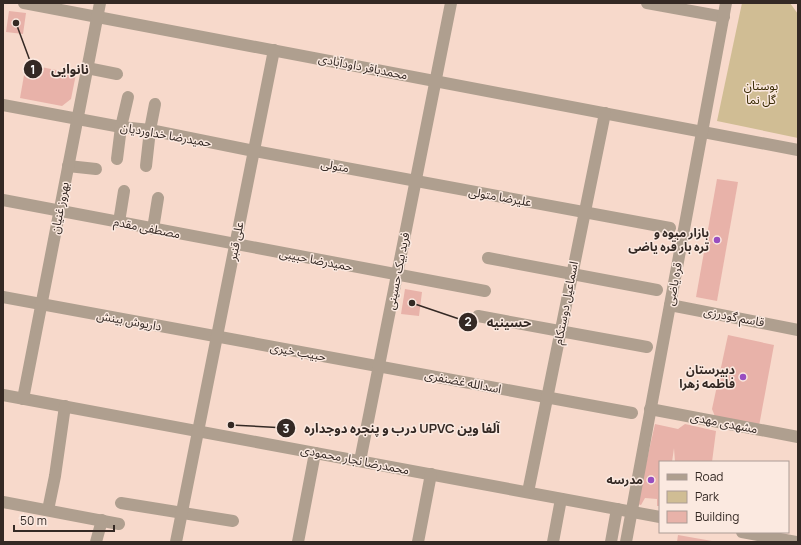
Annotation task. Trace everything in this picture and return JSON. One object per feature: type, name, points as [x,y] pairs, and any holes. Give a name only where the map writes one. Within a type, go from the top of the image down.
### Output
[{"type":"street","name":"محمدباقر داودآبادی","points":[[24,3],[798,150]]},
{"type":"street","name":"بهروز غنیان","points":[[23,399],[100,3]]},
{"type":"street","name":"فرید بیک حسینی","points":[[360,461],[451,3]]},
{"type":"street","points":[[647,3],[724,17]]},
{"type":"street","name":"قره یاضی","points":[[626,542],[726,3]]},
{"type":"street","name":"علی قنبر","points":[[176,542],[274,50]]},
{"type":"street","points":[[87,68],[117,74]]},
{"type":"street","points":[[117,159],[121,128],[128,96]]},
{"type":"street","points":[[146,166],[150,130],[155,104]]},
{"type":"street","name":"حمیدرضا خداوردیان","points":[[3,105],[78,118],[121,128],[150,130],[254,151]]},
{"type":"street","name":"اسماعیل دوستکام","points":[[528,492],[605,113]]},
{"type":"street","name":"متولی","points":[[254,151],[416,181]]},
{"type":"street","points":[[68,166],[96,169]]},
{"type":"street","name":"علیرضا متولی","points":[[416,181],[670,228]]},
{"type":"street","points":[[119,222],[124,191]]},
{"type":"street","points":[[153,229],[158,198]]},
{"type":"street","name":"مصطفی مقدم","points":[[3,200],[235,244]]},
{"type":"street","name":"حمیدرضا حبیبی","points":[[235,244],[485,292]]},
{"type":"street","points":[[488,258],[657,290]]},
{"type":"street","name":"داریوش بینش","points":[[3,297],[217,337]]},
{"type":"street","name":"قاسم گودرزی","points":[[670,305],[798,330]]},
{"type":"street","points":[[478,316],[647,347]]},
{"type":"street","name":"حبیب خیری","points":[[217,337],[379,367]]},
{"type":"street","name":"اسدالله غضنفری","points":[[379,367],[632,413]]},
{"type":"street","name":"محمدرضا نجار محمودی","points":[[3,395],[659,517]]},
{"type":"street","points":[[48,510],[55,476],[65,406]]},
{"type":"street","name":"مشهدی مهدی","points":[[650,409],[798,437]]},
{"type":"street","points":[[298,542],[315,453]]},
{"type":"street","points":[[418,542],[431,474]]},
{"type":"street","points":[[553,542],[561,498]]},
{"type":"street","points":[[3,502],[119,524]]},
{"type":"street","points":[[121,503],[233,521]]},
{"type":"street","points":[[610,542],[617,509]]},
{"type":"street","points":[[96,542],[102,520]]},
{"type":"street","points":[[747,533],[796,542]]},
{"type":"green space","name":"بوستان گل نما","points":[[742,3],[790,3],[798,14],[798,138],[717,121]]},
{"type":"building","points":[[9,11],[26,13],[23,34],[6,32]]},
{"type":"building","points":[[26,64],[76,74],[71,99],[62,106],[20,98]]},
{"type":"building","name":"بازار میوه و تره بار قره یاضی","points":[[717,179],[738,182],[717,301],[696,297]]},
{"type":"building","points":[[405,289],[422,292],[419,316],[401,314]]},
{"type":"building","name":"دبیرستان فاطمه زهرا","points":[[728,335],[774,345],[759,426],[716,419],[712,409]]},
{"type":"building","name":"مدرسه","points":[[655,424],[678,429],[685,424],[716,431],[712,461],[675,461],[674,448],[672,461],[659,461],[659,506],[657,506],[657,499],[645,498],[641,505],[637,504]]},
{"type":"building","points":[[678,535],[712,541],[712,542],[677,542]]},
{"type":"place","name":"نانوایی","points":[[16,23]]},
{"type":"place","name":"بازار میوه و تره بار قره یاضی","points":[[717,240]]},
{"type":"place","name":"حسینیه","points":[[412,303]]},
{"type":"place","name":"دبیرستان فاطمه زهرا","points":[[743,377]]},
{"type":"place","name":"درب و پنجره دوجداره UPVC آلفا وین","points":[[231,425]]},
{"type":"place","name":"مدرسه","points":[[651,480]]}]
